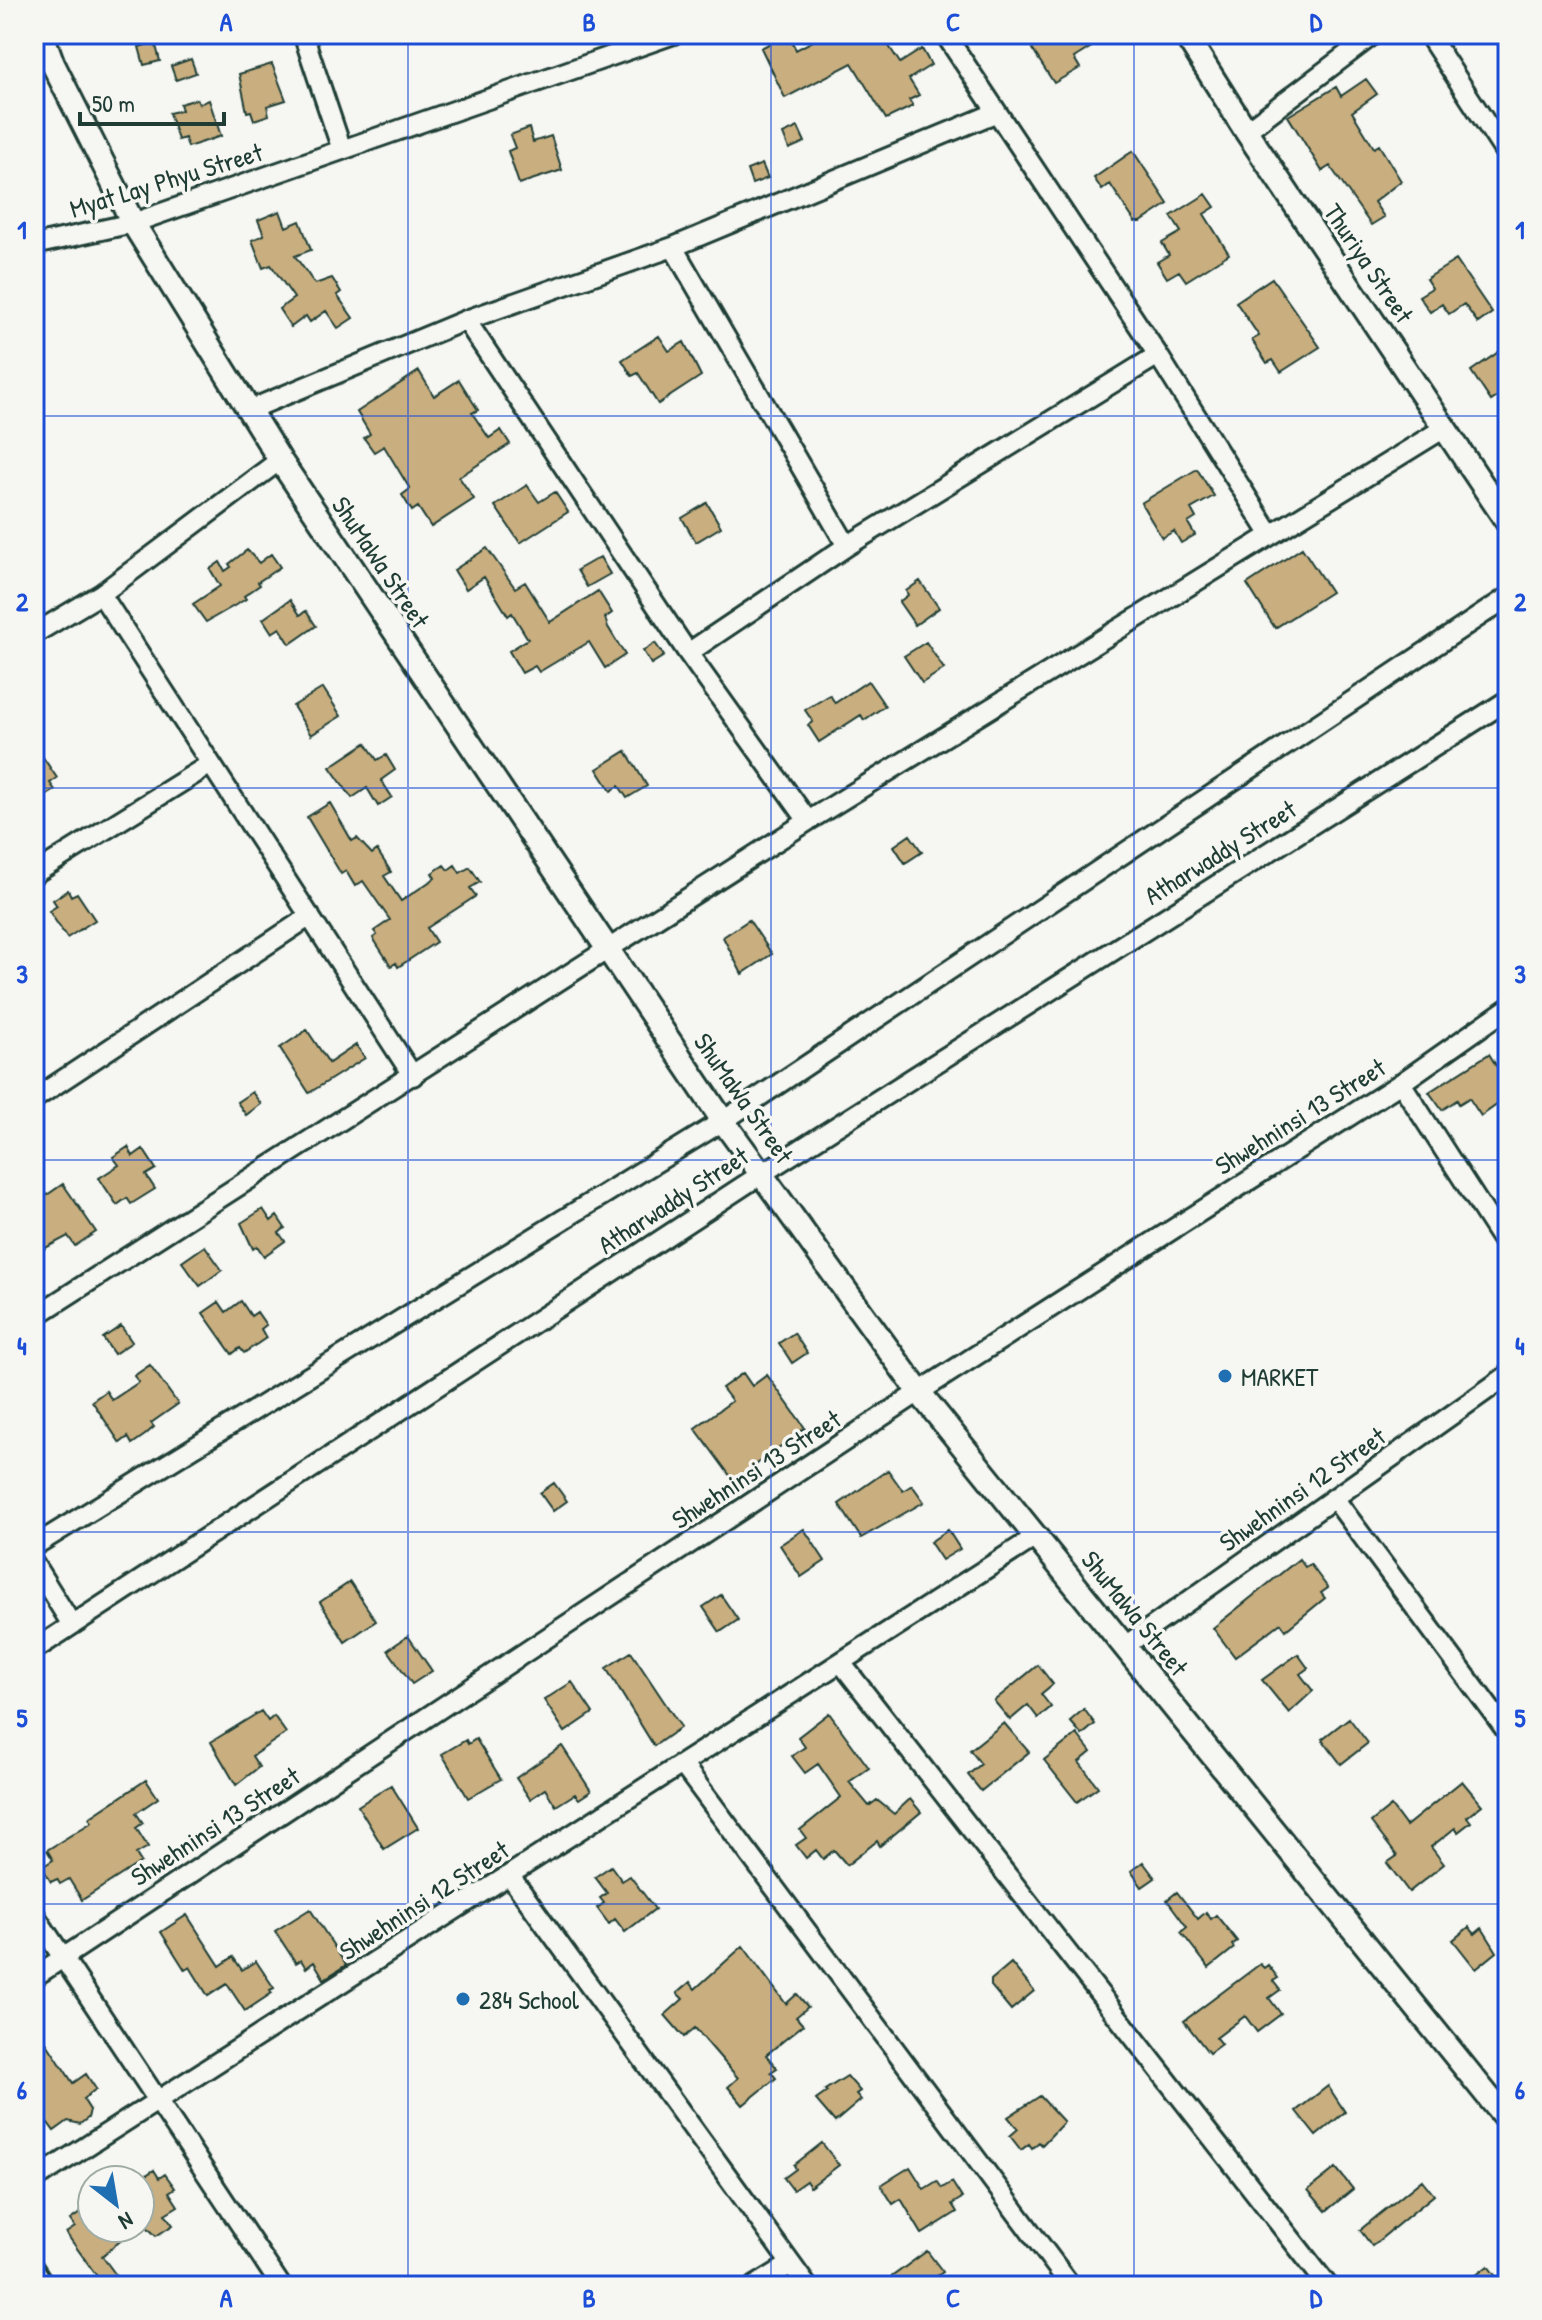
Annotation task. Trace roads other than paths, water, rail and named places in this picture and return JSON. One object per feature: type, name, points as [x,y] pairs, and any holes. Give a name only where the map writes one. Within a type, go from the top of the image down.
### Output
[{"type":"street","name":"ShuMaWa Street","points":[[42,34],[53,64],[133,223],[280,460],[723,1121],[919,1392],[1508,2121]]},
{"type":"street","points":[[303,34],[342,150]]},
{"type":"street","name":"Myat Lay Phyu Street","points":[[34,245],[133,223],[674,34]]},
{"type":"street","points":[[945,34],[1158,355],[1270,534]]},
{"type":"street","name":"Thuriya Street","points":[[1185,34],[1246,131],[1508,523]]},
{"type":"street","points":[[1246,131],[1374,34]]},
{"type":"street","points":[[1428,34],[1508,157]]},
{"type":"street","points":[[249,410],[466,320],[673,247],[995,113]]},
{"type":"street","points":[[673,247],[847,546]]},
{"type":"street","points":[[466,320],[688,653],[808,821]]},
{"type":"street","points":[[688,653],[847,546],[1158,355]]},
{"type":"street","points":[[34,1317],[808,821],[1446,427]]},
{"type":"street","points":[[34,634],[101,594],[280,460]]},
{"type":"street","points":[[101,594],[413,1076]]},
{"type":"street","points":[[34,1546],[723,1121],[1508,597]]},
{"type":"street","name":"Atharwaddy Street","points":[[34,1650],[763,1173],[1508,700]]},
{"type":"street","points":[[34,874],[209,765]]},
{"type":"street","points":[[34,1099],[310,916]]},
{"type":"street","name":"Shwehninsi 13 Street","points":[[34,1977],[919,1392],[1401,1083],[1508,1008]]},
{"type":"street","points":[[1401,1083],[1508,1249]]},
{"type":"street","name":"Shwehninsi 12 Street","points":[[1125,1646],[1508,1375]]},
{"type":"street","points":[[1334,1498],[1508,1733]]},
{"type":"street","name":"Shwehninsi 12 Street","points":[[34,2180],[1037,1536]]},
{"type":"street","points":[[34,1564],[72,1625]]},
{"type":"street","points":[[842,1664],[1328,2286]]},
{"type":"street","points":[[683,1765],[1071,2286]]},
{"type":"street","points":[[510,1876],[807,2286]]},
{"type":"street","points":[[34,1914],[281,2286]]},
{"type":"street","points":[[755,2286],[791,2264]]},
{"type":"street","points":[[34,2269],[45,2286]]},
{"type":"place","name":"MARKET","points":[[1225,1376]]},
{"type":"place","name":"284 School","points":[[463,1999]]}]
